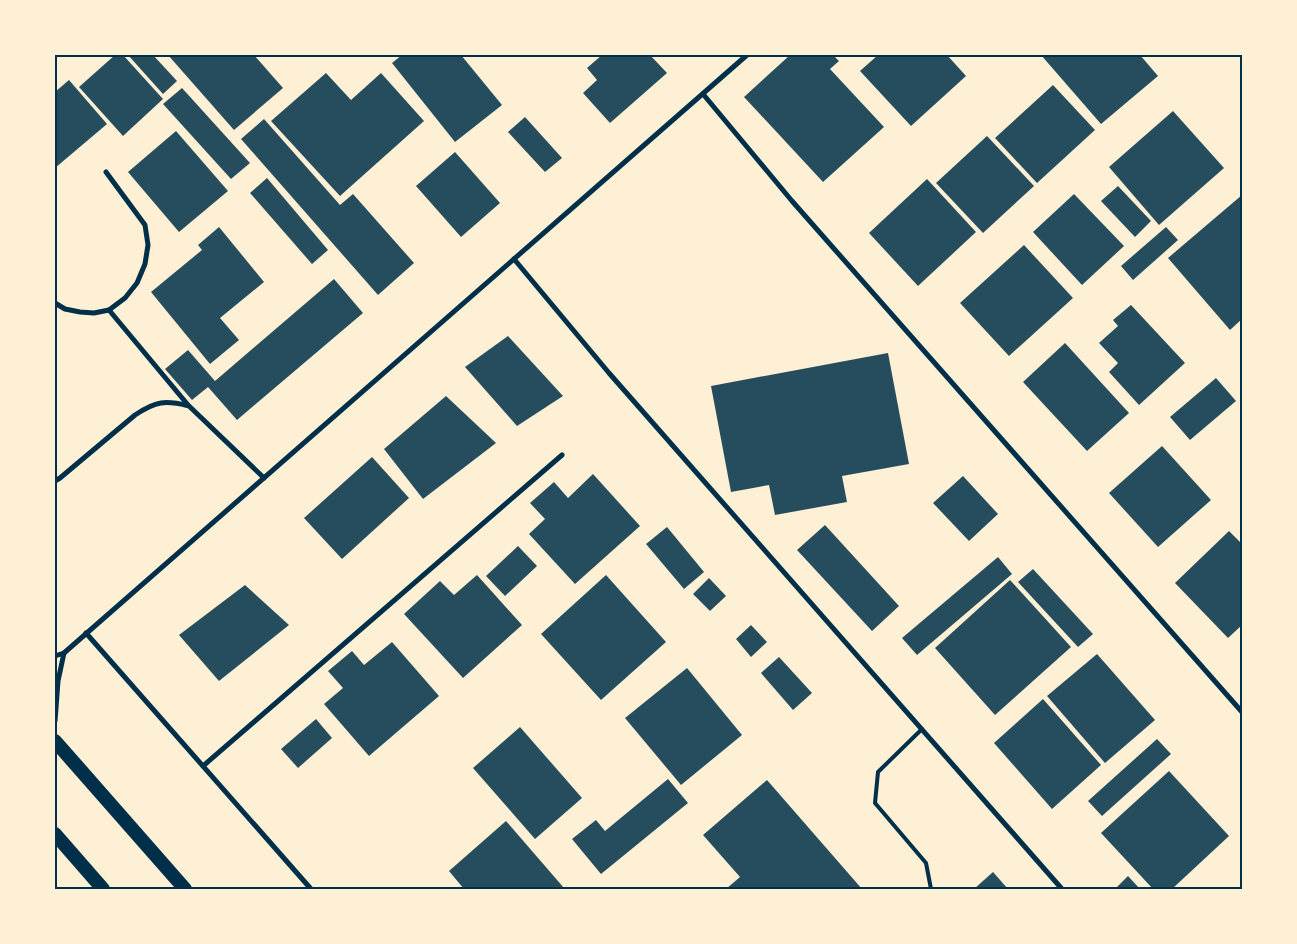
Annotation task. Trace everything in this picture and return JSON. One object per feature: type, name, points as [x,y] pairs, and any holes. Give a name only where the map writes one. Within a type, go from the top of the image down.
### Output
[{"type":"highway","points":[[55,741],[185,889]]},
{"type":"highway","points":[[55,834],[103,889]]},
{"type":"street","points":[[55,656],[64,653],[747,55]]},
{"type":"street","points":[[703,94],[792,201],[1242,712]]},
{"type":"street","points":[[55,303],[65,309],[80,312],[94,313],[109,310],[125,298],[137,283],[145,264],[148,245],[145,225],[106,172]]},
{"type":"street","points":[[514,259],[609,373],[1062,889]]},
{"type":"street","points":[[109,310],[189,406],[264,478]]},
{"type":"street","points":[[55,481],[146,408],[160,402],[175,402],[189,406]]},
{"type":"street","points":[[203,766],[562,455]]},
{"type":"street","points":[[86,633],[311,889]]},
{"type":"street","points":[[55,721],[58,681],[64,653]]},
{"type":"lane","points":[[922,730],[878,772],[875,803],[926,863],[932,889]]},
{"type":"building","points":[[115,55],[123,55],[163,99],[123,136],[79,87]]},
{"type":"building","points":[[128,55],[153,55],[177,81],[163,94]]},
{"type":"building","points":[[168,55],[254,55],[283,88],[234,130]]},
{"type":"building","points":[[402,55],[461,55],[502,105],[455,142],[392,63]]},
{"type":"building","points":[[602,55],[650,55],[667,73],[610,123],[583,93],[597,80],[587,68]]},
{"type":"building","points":[[790,55],[833,55],[839,61],[830,69],[884,127],[823,182],[744,97]]},
{"type":"building","points":[[878,55],[947,55],[966,76],[911,126],[860,71]]},
{"type":"building","points":[[1041,55],[1140,55],[1158,76],[1101,124]]},
{"type":"building","points":[[326,73],[351,100],[381,73],[424,121],[340,196],[271,121]]},
{"type":"building","points":[[69,80],[107,124],[55,168],[55,92]]},
{"type":"building","points":[[1053,85],[1095,130],[1037,183],[995,138]]},
{"type":"building","points":[[182,88],[250,163],[231,179],[163,104]]},
{"type":"building","points":[[1173,111],[1224,168],[1159,225],[1109,167]]},
{"type":"building","points":[[525,117],[562,158],[545,172],[508,132]]},
{"type":"building","points":[[264,119],[340,205],[353,194],[414,263],[378,295],[241,139]]},
{"type":"building","points":[[176,131],[228,191],[179,232],[128,172]]},
{"type":"building","points":[[987,136],[1034,186],[983,233],[936,183]]},
{"type":"building","points":[[455,152],[500,203],[461,237],[416,186]]},
{"type":"building","points":[[267,178],[328,250],[312,264],[250,193]]},
{"type":"building","points":[[927,179],[976,232],[918,286],[869,233]]},
{"type":"building","points":[[1118,186],[1151,221],[1135,237],[1101,201]]},
{"type":"building","points":[[1074,194],[1124,246],[1082,285],[1033,232]]},
{"type":"building","points":[[1242,195],[1242,319],[1230,330],[1168,258]]},
{"type":"building","points":[[219,227],[264,282],[220,318],[239,340],[210,364],[151,292],[202,250],[198,245]]},
{"type":"building","points":[[1166,227],[1178,240],[1133,280],[1121,266]]},
{"type":"building","points":[[1024,245],[1073,298],[1009,356],[960,303]]},
{"type":"building","points":[[334,279],[363,313],[237,420],[208,387],[192,400],[165,369],[188,350],[215,381]]},
{"type":"building","points":[[1131,305],[1185,363],[1139,405],[1109,372],[1118,363],[1099,343],[1118,326],[1113,320]]},
{"type":"building","points":[[508,336],[563,396],[517,426],[465,367]]},
{"type":"building","points":[[1065,343],[1129,413],[1087,451],[1023,382]]},
{"type":"building","points":[[888,353],[909,464],[842,476],[847,502],[775,515],[769,485],[731,492],[711,386]]},
{"type":"building","points":[[1216,378],[1236,401],[1190,440],[1170,417]]},
{"type":"building","points":[[446,396],[496,443],[423,499],[384,449]]},
{"type":"building","points":[[1162,446],[1211,500],[1158,547],[1109,493]]},
{"type":"building","points":[[372,457],[409,498],[342,559],[304,518]]},
{"type":"building","points":[[593,474],[640,526],[575,584],[529,534],[545,519],[530,503],[554,482],[568,498]]},
{"type":"building","points":[[963,476],[998,514],[969,541],[933,503]]},
{"type":"building","points":[[825,525],[899,606],[872,631],[797,550]]},
{"type":"building","points":[[667,527],[704,572],[684,589],[646,544]]},
{"type":"building","points":[[1229,531],[1242,544],[1242,625],[1228,638],[1175,583]]},
{"type":"building","points":[[518,546],[537,566],[505,596],[486,576]]},
{"type":"building","points":[[998,557],[1012,574],[917,655],[902,638]]},
{"type":"building","points":[[1033,569],[1093,634],[1078,647],[1018,582]]},
{"type":"building","points":[[477,575],[522,625],[463,678],[404,614],[440,581],[454,595]]},
{"type":"building","points":[[606,575],[666,642],[601,700],[541,634]]},
{"type":"building","points":[[709,578],[726,596],[710,611],[693,594]]},
{"type":"building","points":[[1010,580],[1071,647],[995,715],[935,648]]},
{"type":"building","points":[[245,585],[289,625],[219,681],[179,635]]},
{"type":"building","points":[[751,625],[767,642],[751,657],[736,639]]},
{"type":"building","points":[[392,642],[439,696],[369,756],[324,704],[343,688],[328,671],[352,651],[364,665]]},
{"type":"building","points":[[1097,654],[1155,720],[1105,763],[1047,696]]},
{"type":"building","points":[[779,657],[812,693],[793,710],[761,673]]},
{"type":"building","points":[[687,668],[742,735],[681,785],[625,718]]},
{"type":"building","points":[[1043,699],[1101,765],[1052,809],[994,743]]},
{"type":"building","points":[[316,719],[332,738],[298,768],[281,749]]},
{"type":"building","points":[[520,727],[582,798],[535,839],[473,768]]},
{"type":"building","points":[[1157,739],[1171,754],[1102,816],[1088,801]]},
{"type":"building","points":[[1169,771],[1229,836],[1172,889],[1153,889],[1101,833]]},
{"type":"building","points":[[668,779],[688,803],[601,874],[572,839],[596,820],[605,831]]},
{"type":"building","points":[[767,780],[862,889],[726,889],[740,877],[703,835]]},
{"type":"building","points":[[506,821],[563,889],[464,889],[449,871]]},
{"type":"building","points":[[993,872],[1008,889],[974,889]]},
{"type":"building","points":[[1128,876],[1140,889],[1115,889]]}]
